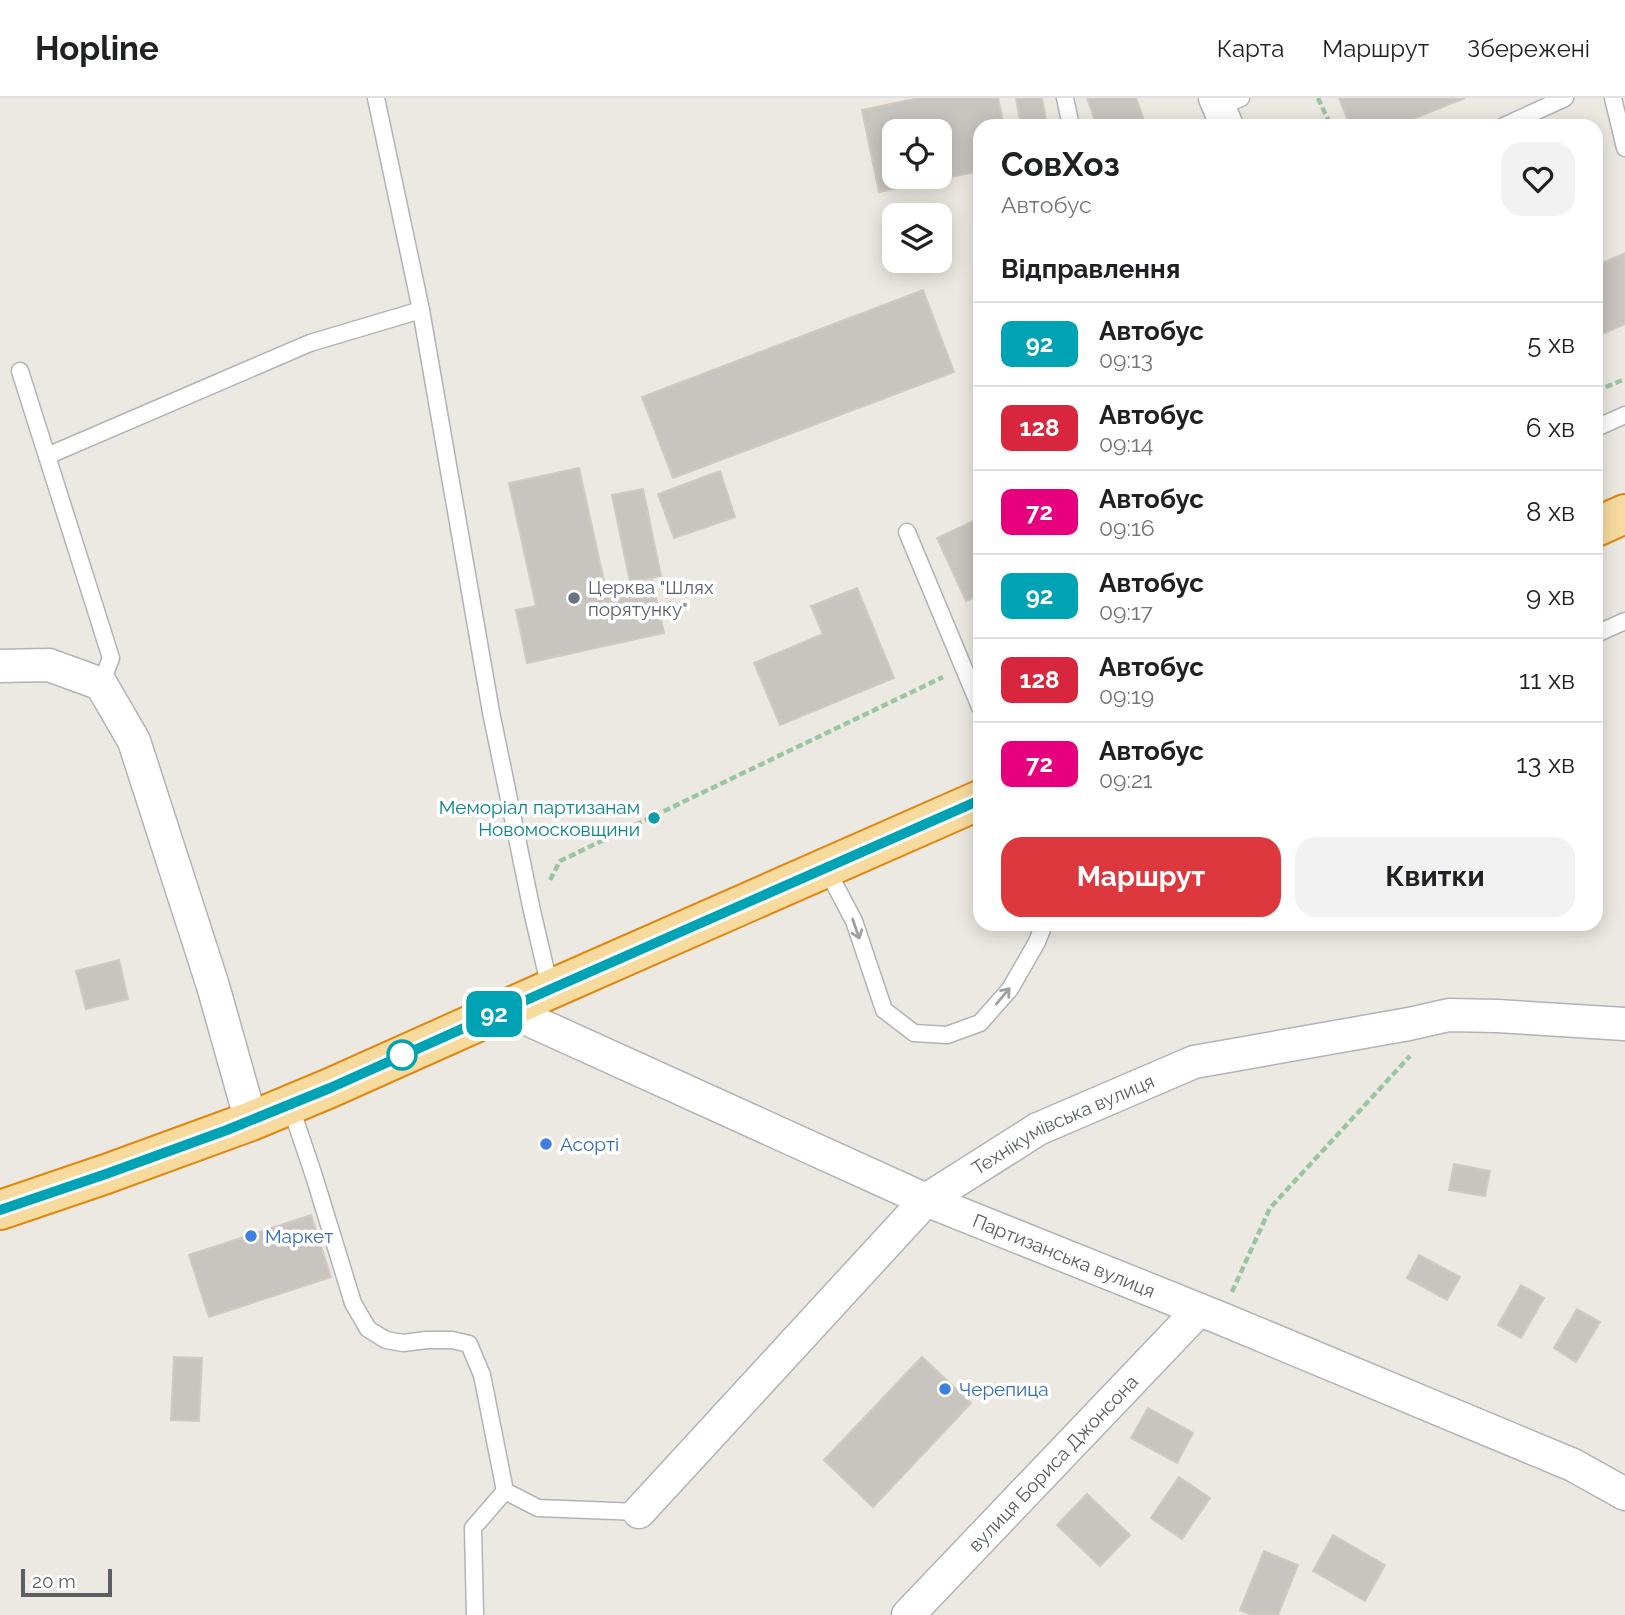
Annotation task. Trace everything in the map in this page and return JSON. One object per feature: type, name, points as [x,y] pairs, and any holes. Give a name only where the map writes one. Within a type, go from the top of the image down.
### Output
[{"type":"highway","points":[[1603,524],[1625,514]]},
{"type":"highway","points":[[0,1210],[106,1174],[290,1105],[973,803]]},
{"type":"street","points":[[0,666],[49,665],[101,684],[134,741],[213,986],[251,1121]]},
{"type":"street","name":"Партизанська вулиця","points":[[505,1009],[926,1200],[1573,1465],[1625,1493]]},
{"type":"street","name":"Технікумівська вулиця","points":[[639,1512],[926,1200],[1038,1129],[1194,1062],[1449,1015],[1625,1024]]},
{"type":"street","name":"вулиця Бориса Джонсона","points":[[908,1615],[1209,1314]]},
{"type":"lane","points":[[376,98],[421,310],[491,712],[551,989]]},
{"type":"lane","points":[[1065,98],[1070,119]]},
{"type":"lane","points":[[1519,119],[1564,98]]},
{"type":"lane","points":[[1613,98],[1625,148]]},
{"type":"lane","points":[[47,456],[310,343],[421,310]]},
{"type":"lane","points":[[20,371],[111,658],[101,684]]},
{"type":"lane","points":[[1603,425],[1625,415]]},
{"type":"lane","points":[[907,532],[973,691]]},
{"type":"lane","points":[[1603,631],[1625,621]]},
{"type":"lane","points":[[826,868],[854,921],[884,1010],[914,1033],[947,1035],[980,1023],[1010,989],[1041,931]]},
{"type":"lane","points":[[290,1105],[353,1303],[368,1329],[386,1340],[403,1343],[452,1340],[469,1344],[482,1375],[505,1491]]},
{"type":"lane","points":[[505,1491],[538,1508],[639,1512]]},
{"type":"lane","points":[[475,1615],[473,1528],[505,1491]]},
{"type":"path","points":[[1318,98],[1328,119]]},
{"type":"path","points":[[1603,388],[1625,379]]},
{"type":"path","points":[[532,911],[560,861],[962,667]]},
{"type":"path","points":[[1209,1314],[1270,1208],[1411,1055]]},
{"type":"building","points":[[919,98],[998,98],[1002,119],[973,119],[973,172],[952,177],[952,119],[882,119],[882,189],[893,189],[879,192],[862,110]]},
{"type":"building","points":[[1016,98],[1042,98],[1046,119],[1020,119]]},
{"type":"building","points":[[1087,98],[1136,98],[1144,119],[1094,119]]},
{"type":"building","points":[[1339,98],[1465,98],[1412,119],[1347,119]]},
{"type":"building","points":[[1625,253],[1625,324],[1603,334],[1603,263]]},
{"type":"building","points":[[923,290],[954,372],[673,478],[642,397]]},
{"type":"building","points":[[579,468],[606,590],[652,580],[664,633],[527,663],[516,610],[536,606],[509,483]]},
{"type":"building","points":[[720,471],[735,517],[674,538],[658,494]]},
{"type":"building","points":[[643,489],[661,576],[630,582],[612,495]]},
{"type":"building","points":[[973,521],[973,598],[966,601],[937,538]]},
{"type":"building","points":[[857,588],[894,678],[780,725],[754,663],[823,634],[811,606]]},
{"type":"building","points":[[119,960],[128,999],[86,1009],[76,971]]},
{"type":"building","points":[[1454,1164],[1490,1171],[1485,1196],[1449,1190]]},
{"type":"building","points":[[311,1215],[331,1277],[209,1317],[189,1255]]},
{"type":"building","points":[[1419,1255],[1460,1277],[1447,1300],[1407,1278]]},
{"type":"building","points":[[1521,1285],[1544,1298],[1521,1338],[1498,1325]]},
{"type":"building","points":[[1577,1309],[1600,1322],[1576,1362],[1554,1348]]},
{"type":"building","points":[[174,1357],[202,1358],[199,1421],[171,1420]]},
{"type":"building","points":[[922,1357],[971,1403],[873,1507],[824,1460]]},
{"type":"building","points":[[1148,1408],[1193,1433],[1177,1463],[1131,1438]]},
{"type":"building","points":[[1179,1477],[1210,1498],[1182,1539],[1151,1518]]},
{"type":"building","points":[[1087,1494],[1130,1535],[1100,1566],[1057,1525]]},
{"type":"building","points":[[1333,1535],[1385,1565],[1365,1601],[1313,1571]]},
{"type":"building","points":[[1264,1551],[1298,1565],[1278,1615],[1251,1615],[1240,1610]]},
{"type":"bus line","name":"92","points":[[0,1210],[227,1130],[330,1088],[973,803]]},
{"type":"place","name":"Церква \"Шлях порятунку\"","points":[[574,598]]},
{"type":"place","name":"Меморіал партизанам Новомосковщини","points":[[654,818]]},
{"type":"place","name":"Асорті","points":[[546,1144]]},
{"type":"place","name":"Маркет","points":[[251,1236]]},
{"type":"place","name":"Черепица","points":[[945,1389]]}]
